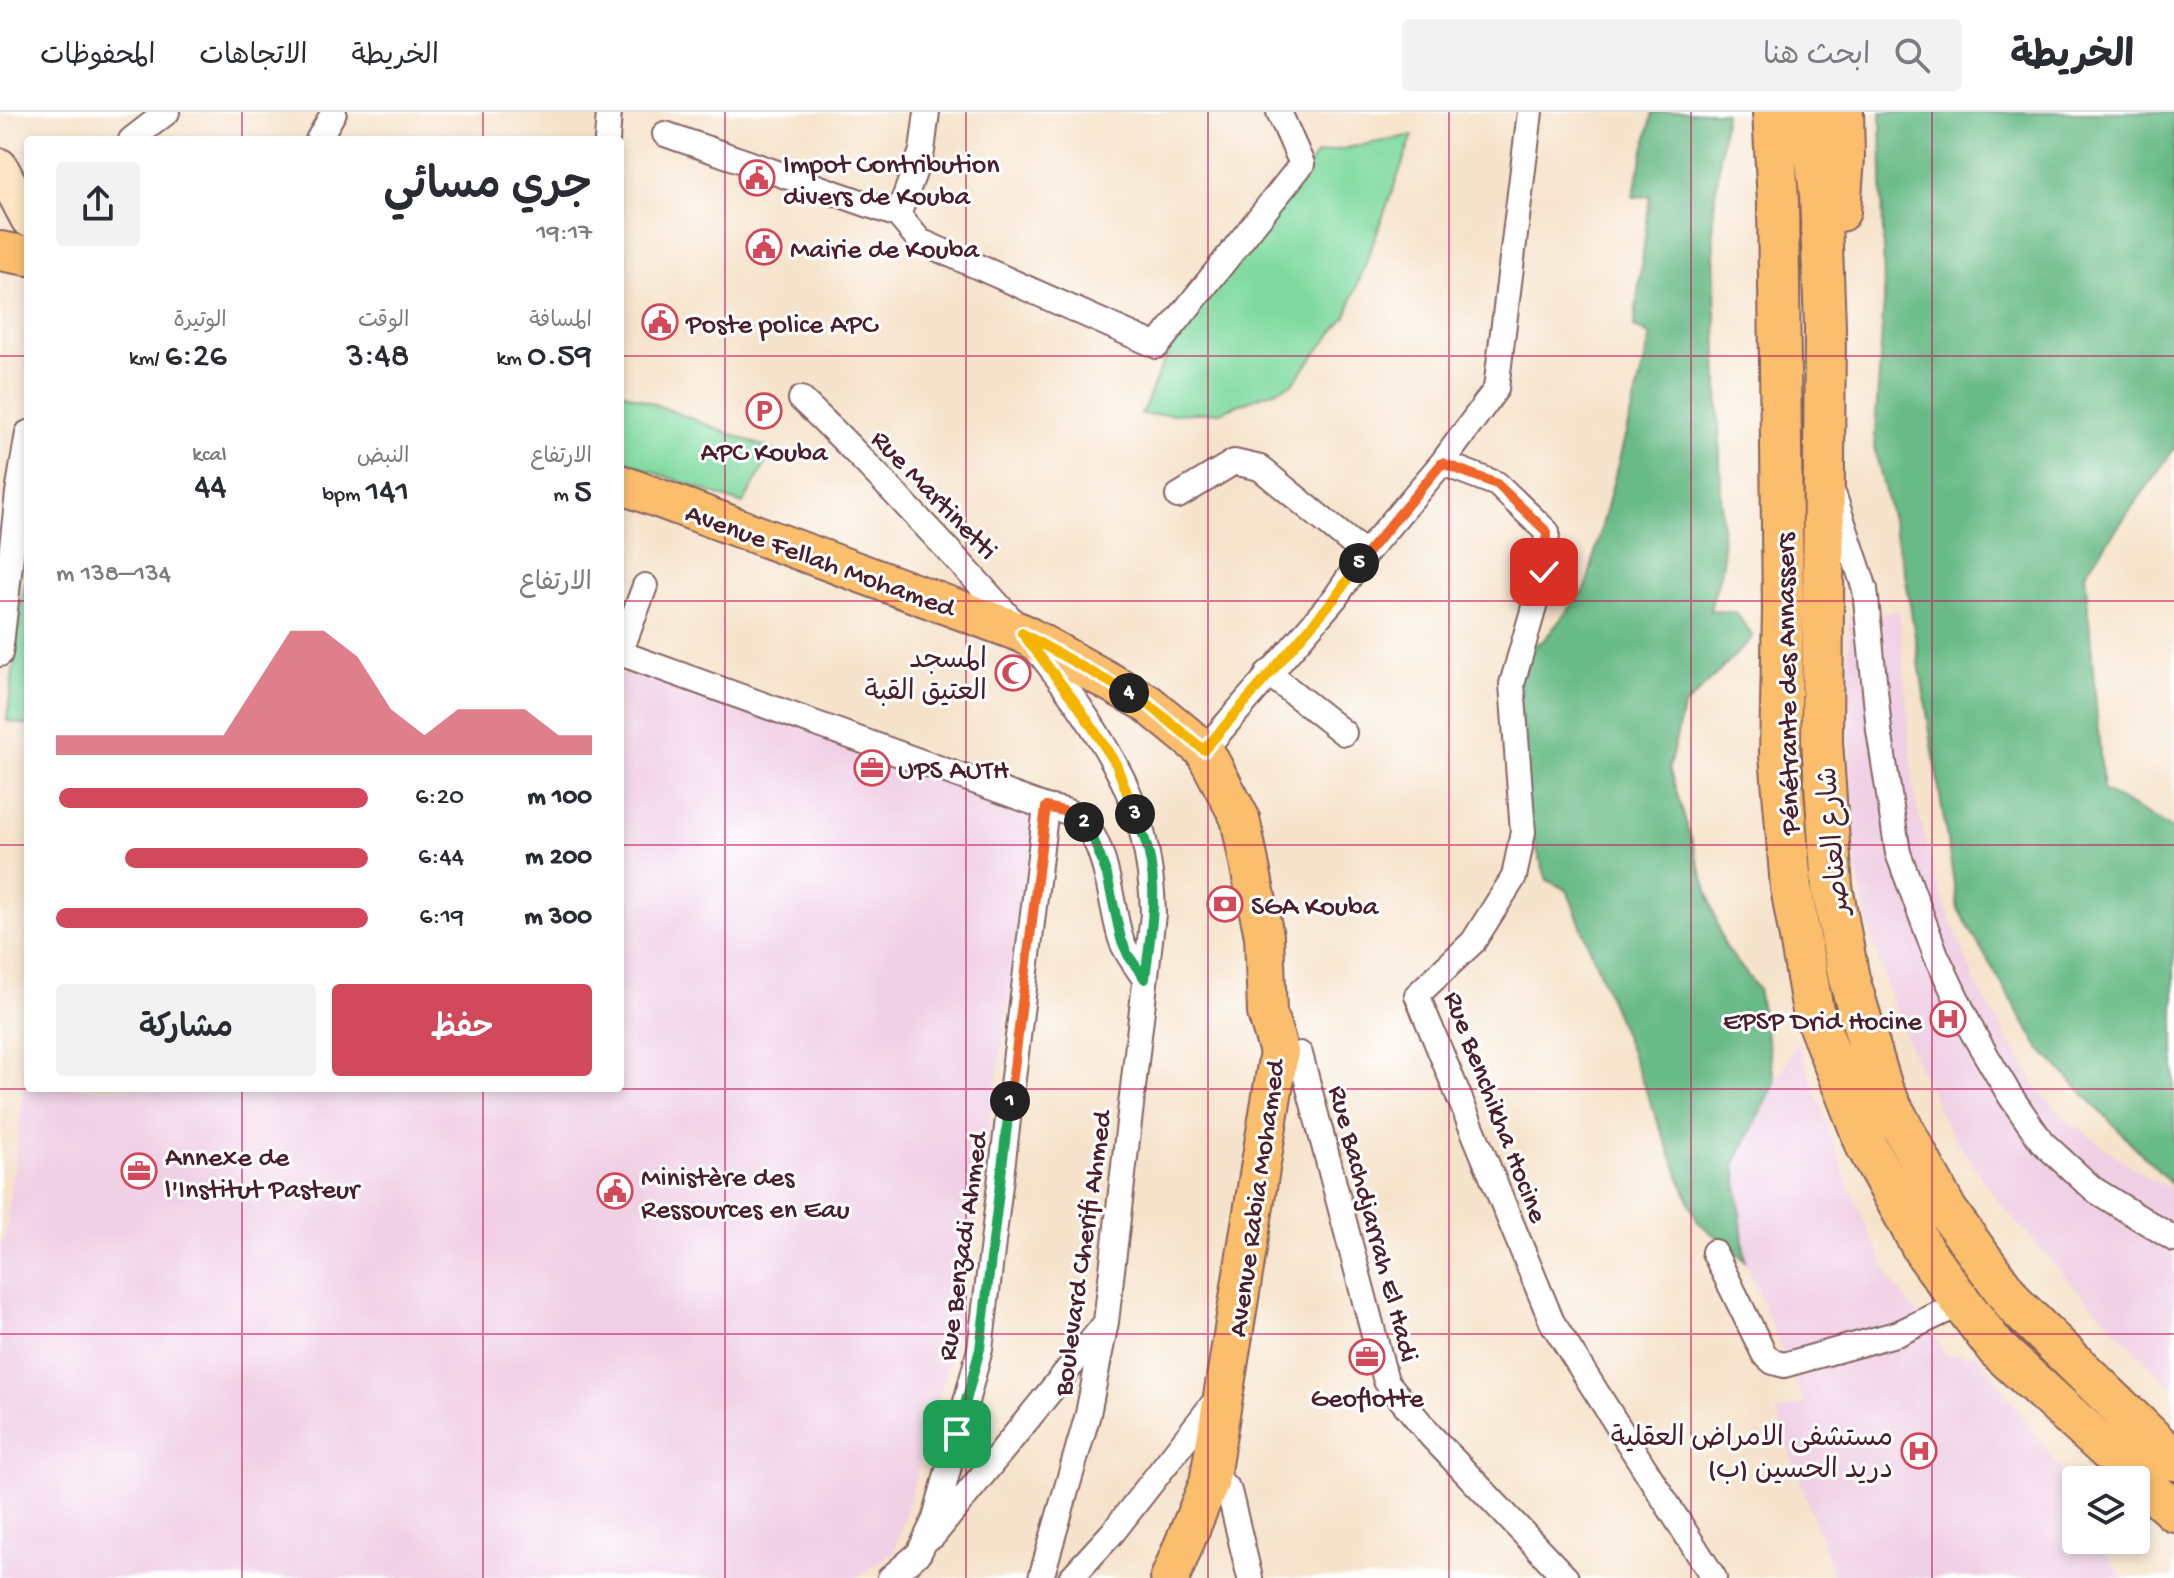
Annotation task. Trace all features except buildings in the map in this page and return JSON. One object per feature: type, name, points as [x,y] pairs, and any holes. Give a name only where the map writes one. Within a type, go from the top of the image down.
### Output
[{"type":"highway","name":"Pénétrante des Annassers","points":[[1773,112],[1778,202],[1783,609],[1780,755],[1791,887],[1813,1011],[1867,1147],[1924,1251],[1997,1349],[2174,1511]]},
{"type":"highway","name":"شارع العناصر","points":[[1810,112],[1820,194],[1825,326],[1822,741],[1832,887],[1849,979],[1883,1091],[1947,1211],[2016,1306],[2174,1460]]},
{"type":"highway","points":[[1825,326],[1839,222],[1844,157],[1843,112]]},
{"type":"main road","points":[[0,166],[16,208]]},
{"type":"main road","points":[[0,251],[24,255]]},
{"type":"main road","name":"Avenue Fellah Mohamed","points":[[624,485],[1022,633]]},
{"type":"main road","name":"Avenue Rabia Mohamed","points":[[1022,633],[1147,703],[1204,750],[1240,818],[1264,936],[1267,1013],[1279,1052],[1209,1483],[1170,1578]]},
{"type":"street","points":[[136,136],[167,112]]},
{"type":"street","points":[[320,136],[334,112]]},
{"type":"street","points":[[607,136],[609,112]]},
{"type":"street","points":[[898,215],[922,151],[927,112]]},
{"type":"street","points":[[665,134],[898,215],[920,241],[1157,346],[1302,164],[1279,112]]},
{"type":"street","points":[[1204,750],[1335,598],[1365,554],[1442,463],[1496,389],[1530,112]]},
{"type":"street","name":"Rue Martinetti","points":[[801,399],[1009,614],[1079,707],[1116,764],[1148,851],[1153,914],[1145,979]]},
{"type":"street","points":[[0,654],[24,457]]},
{"type":"street","points":[[1178,496],[1234,462],[1260,468],[1365,554]]},
{"type":"street","name":"Rue Benchikha Hocine","points":[[1442,463],[1497,484],[1547,532],[1544,572],[1512,684],[1523,832],[1514,877],[1473,942],[1417,995],[1552,1322],[1714,1578]]},
{"type":"street","points":[[1825,470],[1865,589],[1879,730],[1898,853],[1936,955],[1973,1033],[2042,1142],[2093,1189],[2174,1239]]},
{"type":"street","points":[[624,642],[645,586]]},
{"type":"street","points":[[624,654],[1046,807],[1068,812],[1083,821],[1107,875],[1121,939],[1145,979]]},
{"type":"street","points":[[1268,673],[1344,733]]},
{"type":"street","name":"Rue Benzadi Ahmed","points":[[890,1578],[919,1553],[935,1519],[980,1349],[1046,807]]},
{"type":"street","name":"Boulevard Cherifi Ahmed","points":[[1041,1578],[1088,1414],[1106,1322],[1145,979]]},
{"type":"street","name":"Rue Bachdjarrah El Hadi","points":[[1300,1054],[1386,1381],[1431,1436],[1566,1578]]},
{"type":"street","points":[[1714,1252],[1764,1354],[1773,1362],[1784,1365],[1899,1333],[1962,1303]]},
{"type":"street","points":[[919,1553],[1106,1322]]},
{"type":"street","points":[[1071,1578],[1113,1532],[1226,1386]]},
{"type":"street","points":[[1209,1483],[1223,1484],[1229,1491],[1250,1578]]},
{"type":"shaded area","name":"EPSP Drid Hocine","points":[[1863,608],[1881,615],[1899,610],[1915,799],[1936,881],[1975,983],[2036,1086],[2067,1120],[2149,1179],[2174,1189],[2174,1390],[1999,1202],[1948,1128],[1913,1055],[1885,982],[1867,920],[1855,860],[1850,793],[1849,617]]},
{"type":"shaded area","name":"Ministère des Ressources en Eau","points":[[640,667],[1039,815],[955,1341],[894,1552],[856,1578],[0,1578],[0,1243],[4,1243],[24,1086],[24,1092],[624,1092],[624,674]]},
{"type":"shaded area","points":[[1798,1040],[1848,1184],[1893,1284],[1928,1325],[1946,1355],[1978,1355],[2062,1471],[2062,1554],[2105,1554],[2124,1578],[1834,1578],[1776,1412],[1804,1403],[1738,1244],[1735,1163]]},
{"type":"green space","points":[[1653,112],[1725,112],[1713,217],[1723,563],[1710,610],[1736,613],[1753,637],[1683,708],[1669,768],[1724,945],[1758,989],[1775,1083],[1735,1163],[1745,1261],[1697,1221],[1567,890],[1547,880],[1517,789],[1517,655],[1544,640],[1586,588],[1651,336],[1634,327],[1650,196],[1633,197]]},
{"type":"green space","points":[[1881,112],[2174,112],[2174,449],[2085,573],[2103,790],[2174,830],[2174,1187],[2039,1048],[1958,909],[1905,573],[1874,447],[1884,299]]},
{"type":"green space","points":[[1413,135],[1346,316],[1292,384],[1220,412],[1141,415],[1168,352],[1317,154]]},
{"type":"green space","points":[[624,393],[773,450],[743,504],[624,461]]},
{"type":"green space","points":[[24,585],[24,724],[7,721]]},
{"type":"place","name":"Impot Contribution divers de Kouba","points":[[757,178]]},
{"type":"place","name":"Mairie de Kouba","points":[[764,247]]},
{"type":"place","name":"Poste police APC","points":[[660,322]]},
{"type":"place","name":"APC Kouba","points":[[764,411]]},
{"type":"place","name":"المسجد العتيق القبة","points":[[1013,673]]},
{"type":"place","name":"UPS AUTH","points":[[872,768]]},
{"type":"place","name":"SGA Kouba","points":[[1225,904]]},
{"type":"place","name":"EPSP Drid Hocine","points":[[1948,1019]]},
{"type":"place","name":"Annexe de l'Institut Pasteur","points":[[139,1171]]},
{"type":"place","name":"Ministère des Ressources en Eau","points":[[615,1191]]},
{"type":"place","name":"Geoflotte","points":[[1367,1357]]},
{"type":"place","name":"مستشفى الامراض العقلية دريد الحسين (ب)","points":[[1919,1451]]},
{"type":"route","points":[[957,1434],[980,1349],[1046,807],[1068,812],[1083,821],[1093,838],[1107,875],[1121,939],[1145,979],[1153,914],[1148,851],[1116,764],[1079,707],[1022,633],[1147,703],[1204,750],[1335,598],[1365,554],[1442,463],[1497,484],[1547,532],[1544,572]]}]
